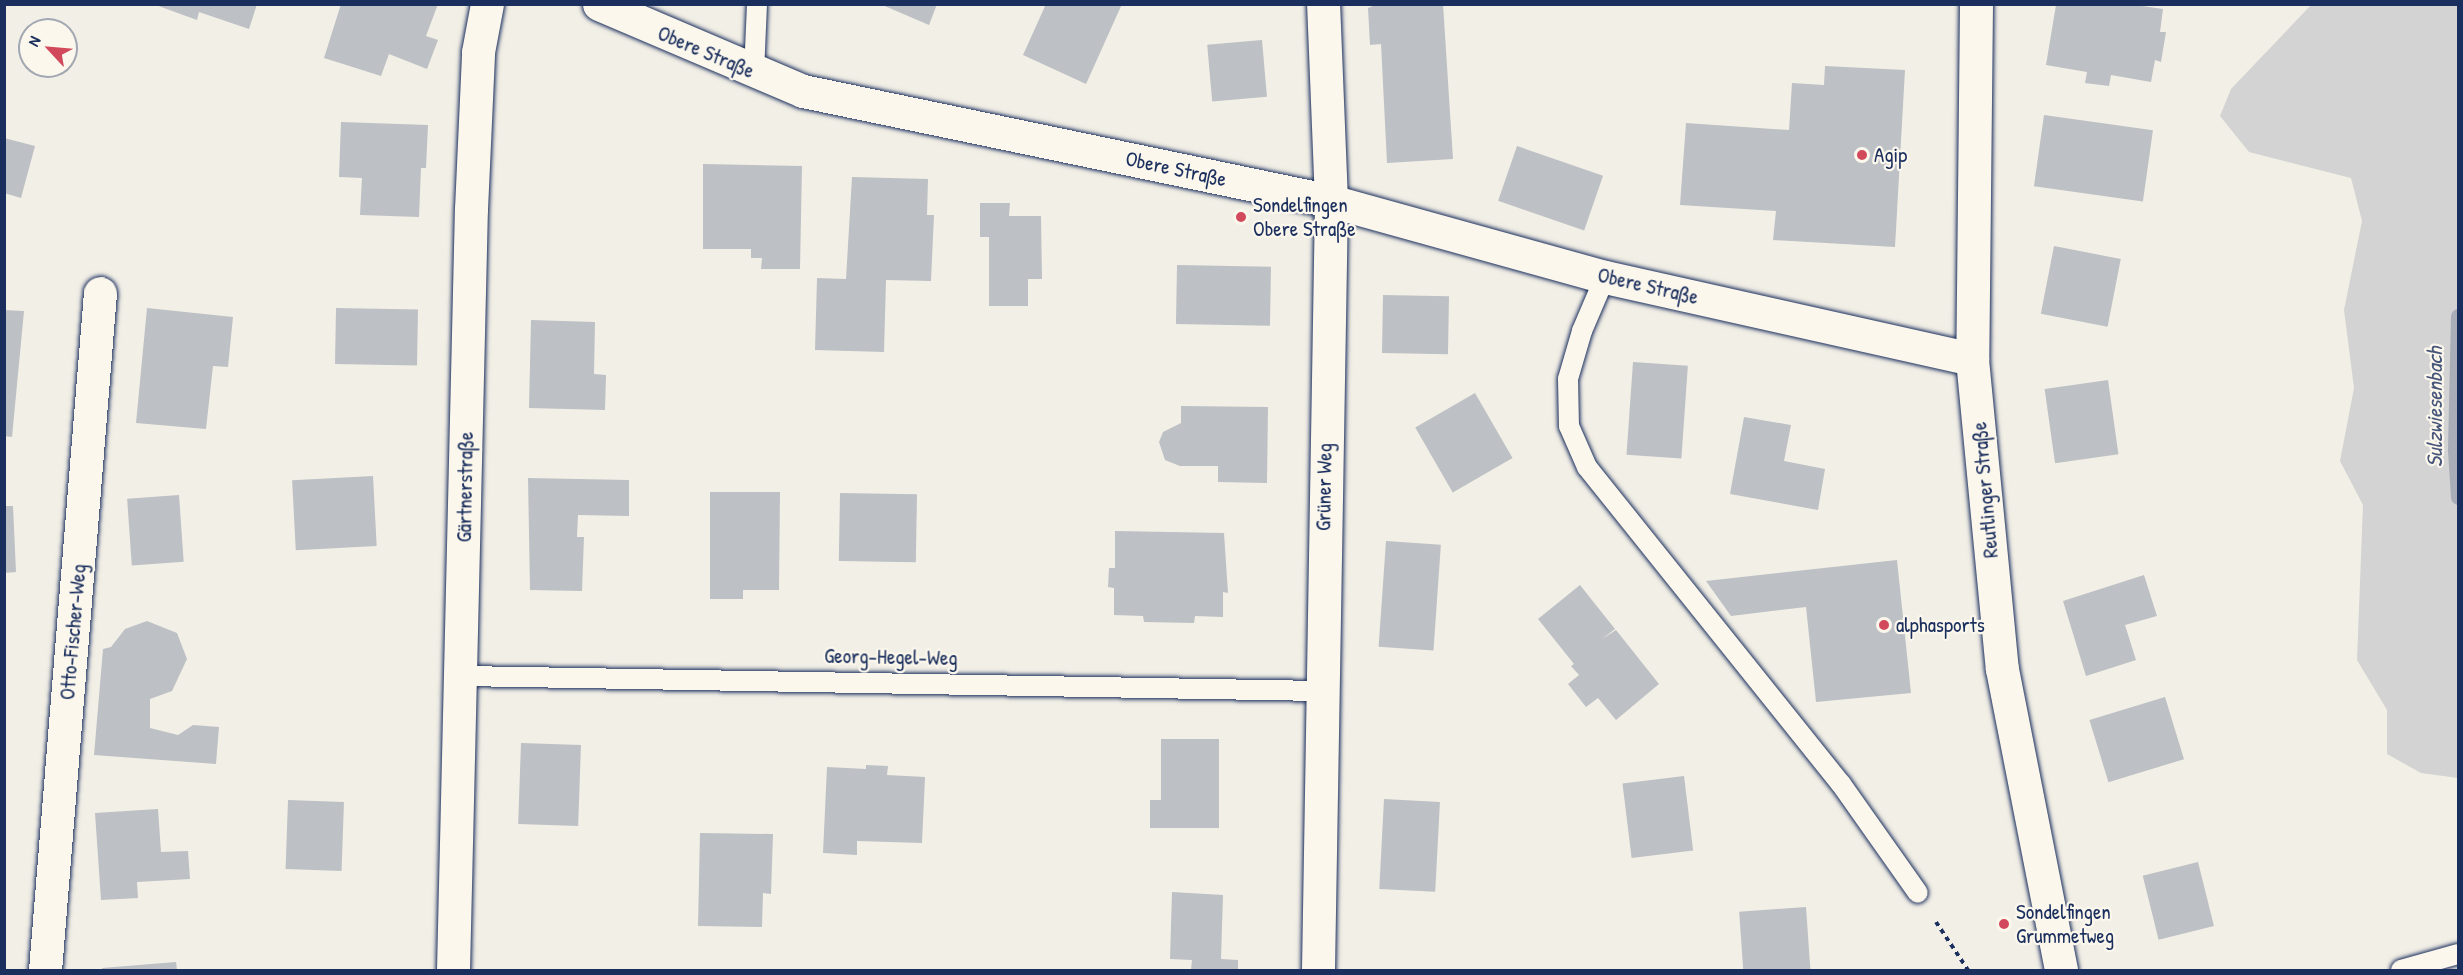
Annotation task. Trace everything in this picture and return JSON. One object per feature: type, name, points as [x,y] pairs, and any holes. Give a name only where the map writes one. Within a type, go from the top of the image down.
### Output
[{"type":"street","name":"Gärtnerstraße","points":[[453,970],[462,676],[471,209],[478,52],[487,4]]},
{"type":"street","name":"Obere Straße","points":[[599,4],[754,73],[803,91],[1331,201],[1605,277],[1972,359]]},
{"type":"street","name":"Grüner Weg","points":[[1318,970],[1320,691],[1331,201],[1323,4]]},
{"type":"street","name":"Reutlinger Straße","points":[[1976,4],[1972,359],[2002,669],[2061,970]]},
{"type":"street","name":"Otto-Fischer-Weg","points":[[45,970],[100,293]]},
{"type":"lane","points":[[754,73],[757,4]]},
{"type":"lane","points":[[1605,277],[1582,331],[1568,379],[1569,426],[1587,467],[1622,515],[1841,784],[1918,893]]},
{"type":"lane","name":"Georg-Hegel-Weg","points":[[462,676],[1320,691]]},
{"type":"lane","points":[[2401,970],[2458,954]]},
{"type":"path","points":[[1918,893],[1968,970]]},
{"type":"shaded area","points":[[2311,5],[2458,5],[2458,778],[2421,773],[2387,754],[2387,710],[2357,660],[2363,505],[2340,461],[2354,388],[2344,310],[2362,221],[2351,178],[2249,152],[2220,116],[2231,89]]},
{"type":"building","points":[[153,4],[257,4],[249,29],[199,12],[197,20]]},
{"type":"building","points":[[341,4],[438,4],[426,36],[438,40],[427,69],[389,54],[381,76],[324,58]]},
{"type":"building","points":[[880,4],[937,4],[929,25]]},
{"type":"building","points":[[1046,4],[1122,4],[1086,84],[1023,55]]},
{"type":"building","points":[[1378,4],[1443,4],[1453,159],[1387,163],[1381,44],[1370,45],[1368,8]]},
{"type":"building","points":[[2056,5],[2135,5],[2163,9],[2160,32],[2166,32],[2161,62],[2155,60],[2151,82],[2111,75],[2109,86],[2085,83],[2087,72],[2046,65]]},
{"type":"building","points":[[1262,40],[1267,97],[1212,102],[1207,45]]},
{"type":"building","points":[[1825,66],[1905,70],[1895,247],[1773,240],[1776,211],[1680,205],[1686,123],[1789,130],[1792,83],[1824,85]]},
{"type":"building","points":[[2044,115],[2153,130],[2143,202],[2034,186]]},
{"type":"building","points":[[341,122],[428,125],[426,168],[421,168],[419,217],[360,215],[362,178],[339,177]]},
{"type":"building","points":[[4,138],[35,146],[21,198],[4,193]]},
{"type":"building","points":[[1517,146],[1603,176],[1584,230],[1498,201]]},
{"type":"building","points":[[703,164],[802,166],[800,269],[761,269],[762,258],[751,258],[751,249],[703,249]]},
{"type":"building","points":[[852,177],[928,179],[927,215],[934,215],[931,281],[886,280],[884,352],[815,350],[817,278],[846,279]]},
{"type":"building","points":[[980,203],[1010,203],[1009,216],[1041,216],[1042,279],[1028,279],[1028,306],[989,306],[989,237],[980,237]]},
{"type":"building","points":[[2054,246],[2121,259],[2108,327],[2041,314]]},
{"type":"building","points":[[1177,265],[1271,267],[1270,326],[1176,324]]},
{"type":"building","points":[[1383,295],[1449,296],[1448,354],[1382,353]]},
{"type":"building","points":[[147,308],[233,317],[228,367],[213,366],[206,429],[136,423]]},
{"type":"building","points":[[336,308],[418,309],[417,365],[335,364]]},
{"type":"building","points":[[4,310],[24,311],[12,437],[4,436]]},
{"type":"building","points":[[531,320],[595,322],[594,374],[606,375],[605,410],[529,408]]},
{"type":"building","points":[[1633,362],[1688,366],[1681,459],[1627,455]]},
{"type":"building","points":[[2108,380],[2118,454],[2055,463],[2045,389]]},
{"type":"building","points":[[1475,393],[1513,458],[1453,492],[1415,428]]},
{"type":"building","points":[[1181,406],[1268,407],[1267,483],[1218,482],[1218,466],[1180,466],[1165,460],[1159,442],[1163,432],[1181,423]]},
{"type":"building","points":[[1744,417],[1791,425],[1784,461],[1825,469],[1818,510],[1730,494]]},
{"type":"building","points":[[373,476],[377,546],[296,550],[292,480]]},
{"type":"building","points":[[528,478],[629,480],[629,516],[578,515],[577,537],[584,537],[582,591],[530,590]]},
{"type":"building","points":[[710,492],[780,492],[779,590],[743,590],[743,599],[710,599]]},
{"type":"building","points":[[840,493],[917,494],[916,562],[839,561]]},
{"type":"building","points":[[179,495],[184,562],[132,565],[127,499]]},
{"type":"building","points":[[4,506],[13,506],[16,572],[4,573]]},
{"type":"building","points":[[1115,531],[1224,533],[1228,593],[1223,592],[1223,617],[1195,616],[1194,623],[1144,622],[1143,616],[1114,615],[1114,588],[1108,587],[1109,568],[1115,568]]},
{"type":"building","points":[[1386,541],[1441,545],[1433,651],[1379,647]]},
{"type":"building","points":[[1897,560],[1911,693],[1816,702],[1806,607],[1731,616],[1706,581]]},
{"type":"building","points":[[2144,575],[2157,616],[2125,625],[2136,660],[2086,676],[2063,601]]},
{"type":"building","points":[[1580,585],[1615,629],[1602,639],[1616,630],[1659,684],[1616,720],[1598,698],[1586,707],[1568,684],[1579,675],[1571,666],[1574,664],[1538,619]]},
{"type":"building","points":[[147,621],[177,633],[187,659],[172,691],[150,699],[150,728],[178,735],[193,725],[219,727],[216,764],[94,755],[103,649],[111,647],[125,629]]},
{"type":"building","points":[[2165,697],[2184,759],[2108,782],[2089,720]]},
{"type":"building","points":[[1161,739],[1219,739],[1219,828],[1150,828],[1150,800],[1161,800]]},
{"type":"building","points":[[521,743],[581,745],[578,826],[518,824]]},
{"type":"building","points":[[866,765],[888,766],[887,775],[925,777],[922,843],[857,841],[857,855],[823,853],[827,767],[866,769]]},
{"type":"building","points":[[1684,776],[1693,850],[1632,858],[1622,784]]},
{"type":"building","points":[[1384,799],[1440,802],[1435,892],[1379,889]]},
{"type":"building","points":[[288,800],[344,802],[342,871],[286,869]]},
{"type":"building","points":[[158,809],[161,852],[188,851],[190,879],[137,882],[138,898],[101,900],[95,813]]},
{"type":"building","points":[[700,833],[773,834],[771,894],[763,893],[762,927],[698,926]]},
{"type":"building","points":[[2198,862],[2214,926],[2159,940],[2143,876]]},
{"type":"building","points":[[1172,892],[1223,895],[1221,959],[1238,960],[1238,970],[1191,970],[1192,960],[1170,959]]},
{"type":"building","points":[[1806,907],[1810,970],[1743,970],[1739,912]]},
{"type":"building","points":[[176,962],[177,970],[103,970],[102,968]]},
{"type":"waterway","name":"Sulzwiesenbach","points":[[2458,316],[2455,450],[2458,497]]},
{"type":"place","name":"Agip","points":[[1862,155]]},
{"type":"place","name":"Sondelfingen Obere Straße","points":[[1241,217]]},
{"type":"place","name":"alphasports","points":[[1884,625]]},
{"type":"place","name":"Sondelfingen Grummetweg","points":[[2004,924]]}]
